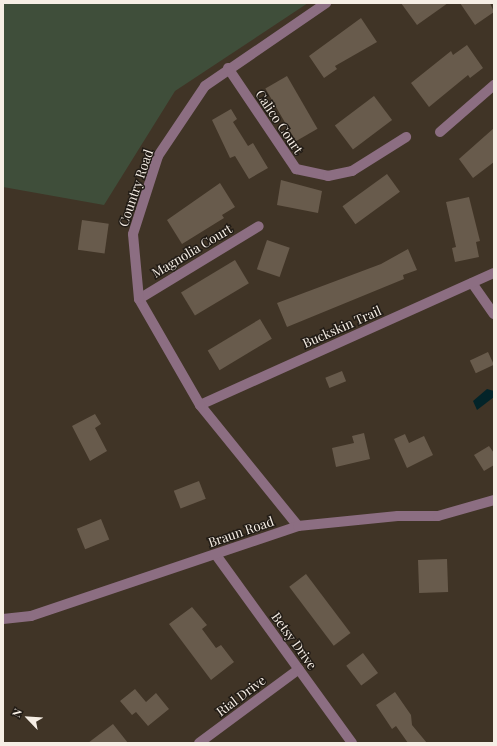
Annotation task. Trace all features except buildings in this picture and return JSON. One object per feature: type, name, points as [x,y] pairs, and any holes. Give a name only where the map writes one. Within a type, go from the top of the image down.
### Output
[{"type":"street","name":"Country Road","points":[[298,526],[200,405],[139,299],[133,234],[158,156],[205,86],[228,68],[326,3]]},
{"type":"street","name":"Calico Court","points":[[228,68],[296,170],[328,176],[352,171],[406,137]]},
{"type":"street","points":[[440,132],[494,85]]},
{"type":"street","name":"Magnolia Court","points":[[139,299],[259,226]]},
{"type":"street","name":"Buckskin Trail","points":[[200,405],[494,273]]},
{"type":"street","points":[[472,283],[494,314]]},
{"type":"street","name":"Braun Road","points":[[3,619],[31,616],[216,555],[298,526],[398,516],[438,516],[494,500]]},
{"type":"street","name":"Betsy Drive","points":[[216,555],[352,743]]},
{"type":"street","name":"Rial Drive","points":[[199,743],[298,669]]},
{"type":"green space","points":[[3,3],[308,3],[175,91],[104,205],[3,187]]},
{"type":"water","points":[[487,389],[494,391],[494,397],[477,410],[473,401]]}]
